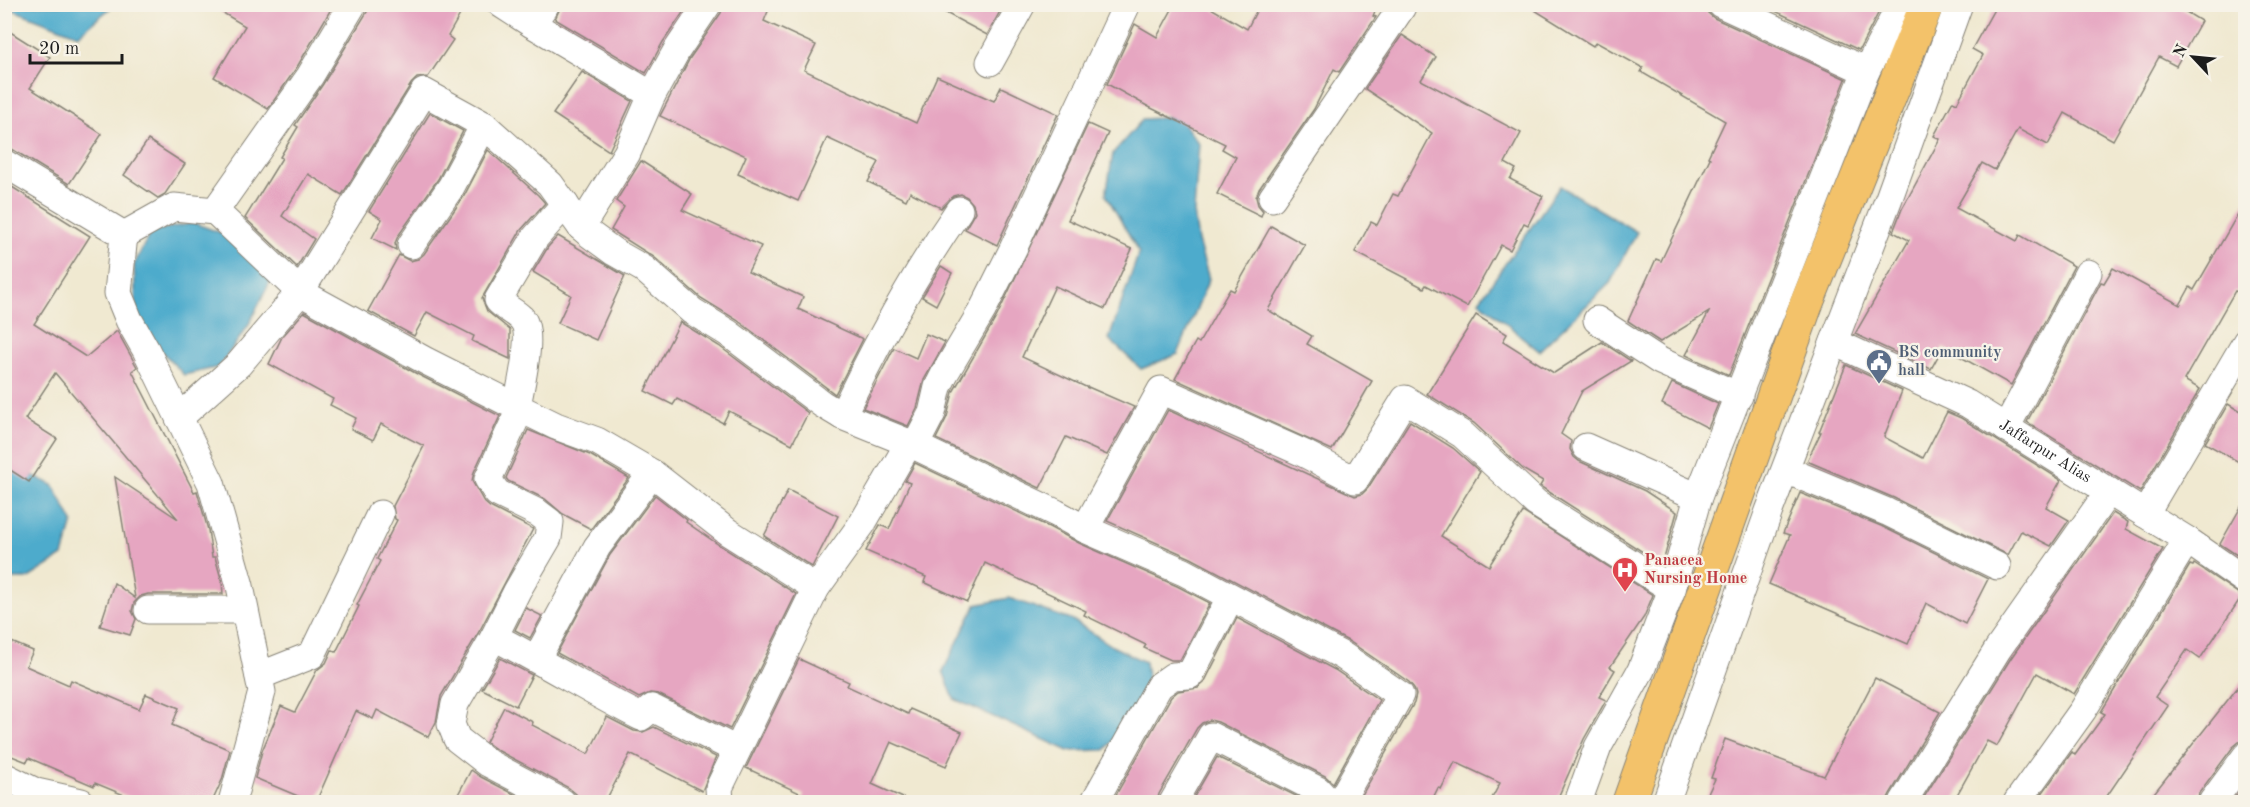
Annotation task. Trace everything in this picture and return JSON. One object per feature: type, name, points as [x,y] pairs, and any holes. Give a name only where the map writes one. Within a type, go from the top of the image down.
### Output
[{"type":"main road","points":[[1629,802],[1806,304],[1927,4]]},
{"type":"street","points":[[215,211],[310,76],[353,4]]},
{"type":"street","points":[[501,4],[539,14],[652,95]]},
{"type":"street","points":[[581,227],[627,153],[652,95],[677,50],[708,4]]},
{"type":"street","points":[[990,62],[1022,4]]},
{"type":"street","points":[[720,802],[719,788],[816,588],[862,524],[909,443],[919,438],[932,413],[938,387],[1013,249],[1127,4]]},
{"type":"street","points":[[1721,4],[1866,71]]},
{"type":"street","points":[[1578,802],[1598,747],[1641,670],[1672,589],[1698,497],[1866,71],[1901,4]]},
{"type":"street","points":[[1666,802],[1765,522],[1889,198],[1959,4]]},
{"type":"street","points":[[1272,198],[1404,5]]},
{"type":"street","points":[[179,418],[239,364],[300,292],[424,92],[484,126],[550,183],[581,227],[614,252],[644,269],[692,311],[728,333],[822,404],[842,416],[909,443],[1085,529],[1184,572],[1343,656],[1400,695],[1340,802]]},
{"type":"street","points":[[411,245],[451,187],[484,126]]},
{"type":"street","points":[[4,163],[124,235]]},
{"type":"street","points":[[562,802],[488,763],[457,739],[451,724],[455,704],[548,537],[550,522],[538,513],[497,493],[488,479],[516,418],[527,343],[527,330],[522,318],[505,308],[498,300],[535,238],[565,204]]},
{"type":"street","points":[[124,235],[174,207],[215,211],[300,292],[426,361],[517,407],[556,426],[597,441],[652,473],[728,532],[816,588]]},
{"type":"street","points":[[842,416],[872,354],[919,271],[959,210]]},
{"type":"street","points":[[124,235],[118,292],[129,320],[211,483],[240,586],[259,676],[262,692],[232,802]]},
{"type":"street","points":[[2006,428],[2088,273]]},
{"type":"street","points":[[1597,320],[1660,361],[1739,396]]},
{"type":"street","name":"Jaffarpur Alias","points":[[1834,342],[1968,404],[2187,540],[2246,581]]},
{"type":"street","points":[[2145,514],[2246,342]]},
{"type":"street","points":[[1085,529],[1161,390],[1304,453],[1355,480],[1405,399],[1463,435],[1536,503],[1672,589]]},
{"type":"street","points":[[1586,447],[1698,497]]},
{"type":"street","points":[[1786,470],[1887,512],[1997,566]]},
{"type":"street","points":[[537,658],[597,547],[652,473]]},
{"type":"street","points":[[1903,802],[1998,649],[2109,491]]},
{"type":"street","points":[[259,676],[312,655],[380,514]]},
{"type":"street","points":[[2017,802],[2083,710],[2187,540]]},
{"type":"street","points":[[1094,802],[1159,686],[1173,676],[1190,675],[1230,598]]},
{"type":"street","points":[[148,610],[244,610]]},
{"type":"street","points":[[494,637],[537,658],[595,694],[642,717],[652,708],[737,750]]},
{"type":"street","points":[[1173,802],[1210,736],[1318,790],[1329,802]]},
{"type":"street","points":[[2212,802],[2246,756]]},
{"type":"street","points":[[4,776],[36,792],[81,802]]},
{"type":"water","points":[[7,5],[114,5],[78,35],[16,11]]},
{"type":"water","points":[[1179,117],[1199,144],[1194,212],[1198,241],[1209,279],[1178,354],[1141,369],[1109,339],[1139,252],[1106,195],[1113,153],[1143,119]]},
{"type":"water","points":[[1560,186],[1637,232],[1610,283],[1539,351],[1479,301]]},
{"type":"water","points":[[194,223],[238,239],[273,276],[248,326],[219,367],[184,375],[155,344],[136,314],[134,265],[151,231]]},
{"type":"water","points":[[5,462],[53,485],[73,522],[63,556],[27,579],[5,579]]},
{"type":"water","points":[[1009,598],[1074,621],[1112,646],[1145,662],[1150,697],[1105,750],[1069,751],[954,699],[943,671],[976,605]]},
{"type":"building","points":[[208,4],[334,4],[297,67],[268,109],[214,77],[245,26]]},
{"type":"building","points":[[369,4],[466,4],[448,36],[453,40],[428,77],[417,78],[411,84],[342,195],[308,174],[282,216],[314,239],[297,267],[245,218],[282,158],[280,157],[298,127],[295,125],[323,84],[367,12]]},
{"type":"building","points":[[562,4],[689,4],[663,42],[646,73],[555,19]]},
{"type":"building","points":[[724,4],[771,4],[764,21],[816,45],[804,70],[916,123],[937,76],[994,101],[1001,87],[1058,114],[997,245],[965,229],[975,212],[973,204],[967,197],[961,194],[953,196],[941,208],[910,192],[906,200],[868,182],[879,162],[827,138],[798,201],[738,174],[746,156],[660,116],[690,58],[721,13]]},
{"type":"building","points":[[929,4],[1004,4],[987,35]]},
{"type":"building","points":[[1175,4],[1204,4],[1247,29],[1260,4],[1378,4],[1373,16],[1376,17],[1339,72],[1334,69],[1314,109],[1259,189],[1256,197],[1263,211],[1261,216],[1217,194],[1236,157],[1222,149],[1225,144],[1107,84],[1135,24],[1157,37]]},
{"type":"building","points":[[1525,4],[1705,4],[1708,13],[1714,18],[1846,79],[1729,375],[1686,355],[1709,312],[1660,342],[1628,321],[1656,259],[1661,261],[1725,121],[1641,72],[1643,68],[1596,42],[1593,46]]},
{"type":"building","points":[[1760,4],[1883,4],[1859,50]]},
{"type":"building","points":[[1997,4],[2173,4],[2201,21],[2176,66],[2159,57],[2113,140],[2065,113],[2048,145],[2018,129],[1995,170],[1982,163],[1956,208],[2017,241],[2020,235],[2074,266],[2011,385],[1943,347],[1931,369],[1855,334],[1909,240],[1893,232],[1902,209],[1940,139],[1934,136],[1953,101],[1957,103],[1983,55],[1972,49]]},
{"type":"building","points":[[4,28],[50,57],[30,88],[102,134],[69,184],[12,149],[4,147]]},
{"type":"building","points":[[1402,35],[1436,57],[1421,80],[1521,133],[1505,163],[1516,169],[1510,179],[1543,196],[1528,225],[1524,223],[1510,250],[1501,245],[1467,307],[1426,285],[1424,288],[1355,252],[1371,222],[1377,225],[1393,194],[1398,196],[1432,133],[1365,89]]},
{"type":"building","points":[[582,72],[632,101],[609,151],[553,114]]},
{"type":"building","points":[[430,113],[463,131],[438,179],[398,236],[395,243],[396,250],[372,238],[382,219],[369,211]]},
{"type":"building","points":[[1088,124],[1108,133],[1068,220],[1132,249],[1105,309],[1055,286],[1022,357],[1134,407],[1107,455],[1066,437],[1040,488],[936,439],[947,417],[953,392],[997,316]]},
{"type":"building","points":[[148,140],[185,164],[165,194],[158,198],[124,175]]},
{"type":"building","points":[[488,150],[545,203],[521,230],[482,298],[487,311],[510,330],[510,359],[472,341],[474,336],[427,312],[414,336],[368,311],[399,255],[410,261],[424,254],[464,196]]},
{"type":"building","points":[[641,161],[692,194],[682,210],[761,246],[748,272],[803,297],[798,309],[863,339],[835,394],[737,320],[701,298],[654,257],[611,230],[624,207],[616,201]]},
{"type":"building","points":[[4,182],[90,236],[34,324],[86,357],[117,331],[137,367],[132,371],[194,492],[197,491],[208,530],[212,557],[215,557],[223,594],[148,594],[141,596],[134,603],[132,611],[136,619],[130,635],[100,626],[114,583],[135,598],[115,477],[178,519],[55,373],[25,419],[57,439],[29,482],[4,466]]},
{"type":"building","points":[[2246,200],[2246,279],[2238,292],[2235,291],[2184,380],[2200,389],[2140,492],[2027,422],[2101,282],[2104,283],[2113,268],[2180,305],[2190,287],[2194,290]]},
{"type":"building","points":[[1271,226],[1305,245],[1268,310],[1312,336],[1307,344],[1372,381],[1332,450],[1175,379],[1196,341],[1199,343],[1230,289],[1234,291]]},
{"type":"building","points":[[558,236],[625,276],[596,340],[558,323],[571,295],[533,272],[548,247]]},
{"type":"building","points":[[941,266],[952,273],[936,305],[922,297]]},
{"type":"building","points":[[304,312],[500,416],[472,481],[484,502],[490,507],[533,529],[480,630],[441,696],[436,722],[428,737],[377,710],[373,719],[356,711],[316,802],[255,778],[262,751],[281,706],[295,712],[317,670],[326,663],[332,650],[336,652],[397,520],[393,506],[424,446],[381,424],[373,440],[351,429],[356,418],[330,405],[333,399],[269,364],[282,337]]},
{"type":"building","points":[[1476,315],[1507,334],[1503,341],[1554,373],[1602,342],[1631,361],[1582,391],[1561,434],[1571,441],[1570,449],[1579,461],[1645,491],[1677,512],[1665,555],[1660,563],[1540,486],[1543,481],[1524,470],[1474,423],[1427,394]]},
{"type":"building","points":[[680,322],[719,346],[808,413],[792,444],[729,411],[723,423],[677,399],[673,405],[645,391]]},
{"type":"building","points":[[926,334],[945,342],[924,380],[917,408],[908,426],[863,408],[894,348],[916,358]]},
{"type":"building","points":[[1846,365],[1902,391],[1884,437],[1923,458],[1947,412],[1961,418],[2061,480],[2046,507],[2069,520],[2051,546],[2021,531],[2008,555],[1894,498],[1807,461],[1821,432],[1819,432]]},
{"type":"building","points":[[1672,383],[1718,404],[1708,428],[1662,404]]},
{"type":"building","points":[[2228,404],[2246,415],[2246,466],[2205,443]]},
{"type":"building","points":[[1168,410],[1355,496],[1362,494],[1368,488],[1410,421],[1453,448],[1480,472],[1441,536],[1489,566],[1523,512],[1653,595],[1644,617],[1610,667],[1615,670],[1599,697],[1606,700],[1584,739],[1556,802],[1490,802],[1500,783],[1455,762],[1441,789],[1438,788],[1431,802],[1358,802],[1414,703],[1416,695],[1409,682],[1350,642],[1191,558],[1107,521]]},
{"type":"building","points":[[528,430],[590,455],[629,478],[591,529],[563,514],[545,499],[506,478]]},
{"type":"building","points":[[915,463],[1079,543],[1210,603],[1180,660],[1171,660],[1144,648],[1146,645],[1084,615],[1086,611],[985,563],[967,602],[924,582],[926,577],[866,551],[880,525],[889,529],[910,483],[905,481]]},
{"type":"building","points":[[788,490],[838,516],[812,567],[764,536]]},
{"type":"building","points":[[1800,493],[1881,526],[1988,579],[1965,624],[1926,603],[1908,644],[1769,584],[1790,535],[1783,533]]},
{"type":"building","points":[[655,495],[687,520],[686,522],[796,594],[730,729],[658,694],[650,693],[639,698],[557,653],[610,555]]},
{"type":"building","points":[[2246,498],[2246,561],[2220,544]]},
{"type":"building","points":[[2113,513],[2128,522],[2126,529],[2163,549],[2074,694],[2037,673],[1997,746],[1987,741],[1953,802],[1921,802],[2011,658]]},
{"type":"building","points":[[2194,564],[2242,596],[2200,659],[2187,650],[2155,697],[2168,706],[2103,802],[2036,802],[2072,752],[2075,755],[2105,714],[2101,712],[2190,565]]},
{"type":"building","points":[[526,608],[542,616],[530,638],[515,630]]},
{"type":"building","points":[[1237,618],[1335,670],[1379,700],[1333,783],[1325,776],[1210,720],[1197,728],[1159,794],[1157,802],[1112,802],[1171,697],[1178,691],[1198,688],[1204,683]]},
{"type":"building","points":[[4,639],[33,651],[26,666],[69,685],[71,680],[139,709],[146,694],[179,708],[172,725],[230,750],[222,780],[212,802],[141,802],[95,783],[94,786],[29,758],[27,762],[4,753]]},
{"type":"building","points":[[500,658],[532,675],[516,706],[482,689]]},
{"type":"building","points":[[799,659],[849,682],[847,686],[908,714],[910,709],[962,732],[946,766],[891,742],[872,784],[912,802],[801,802],[804,795],[746,768]]},
{"type":"building","points":[[2246,677],[2246,741],[2239,742],[2233,747],[2199,793],[2197,802],[2147,802]]},
{"type":"building","points":[[1875,678],[1940,712],[1886,802],[1704,802],[1715,779],[1711,778],[1725,739],[1824,776]]},
{"type":"building","points":[[504,707],[533,722],[532,725],[588,754],[607,717],[634,731],[643,732],[654,727],[716,757],[702,791],[630,754],[605,802],[578,802],[576,794],[569,788],[486,742]]},
{"type":"building","points":[[1217,757],[1306,801],[1191,802]]},
{"type":"building","points":[[471,770],[481,777],[529,802],[454,802]]},
{"type":"building","points":[[2246,783],[2246,802],[2231,802]]},
{"type":"place","name":"BS community hall","points":[[1879,385]]},
{"type":"place","name":"Panacea Nursing Home","points":[[1625,593]]}]
